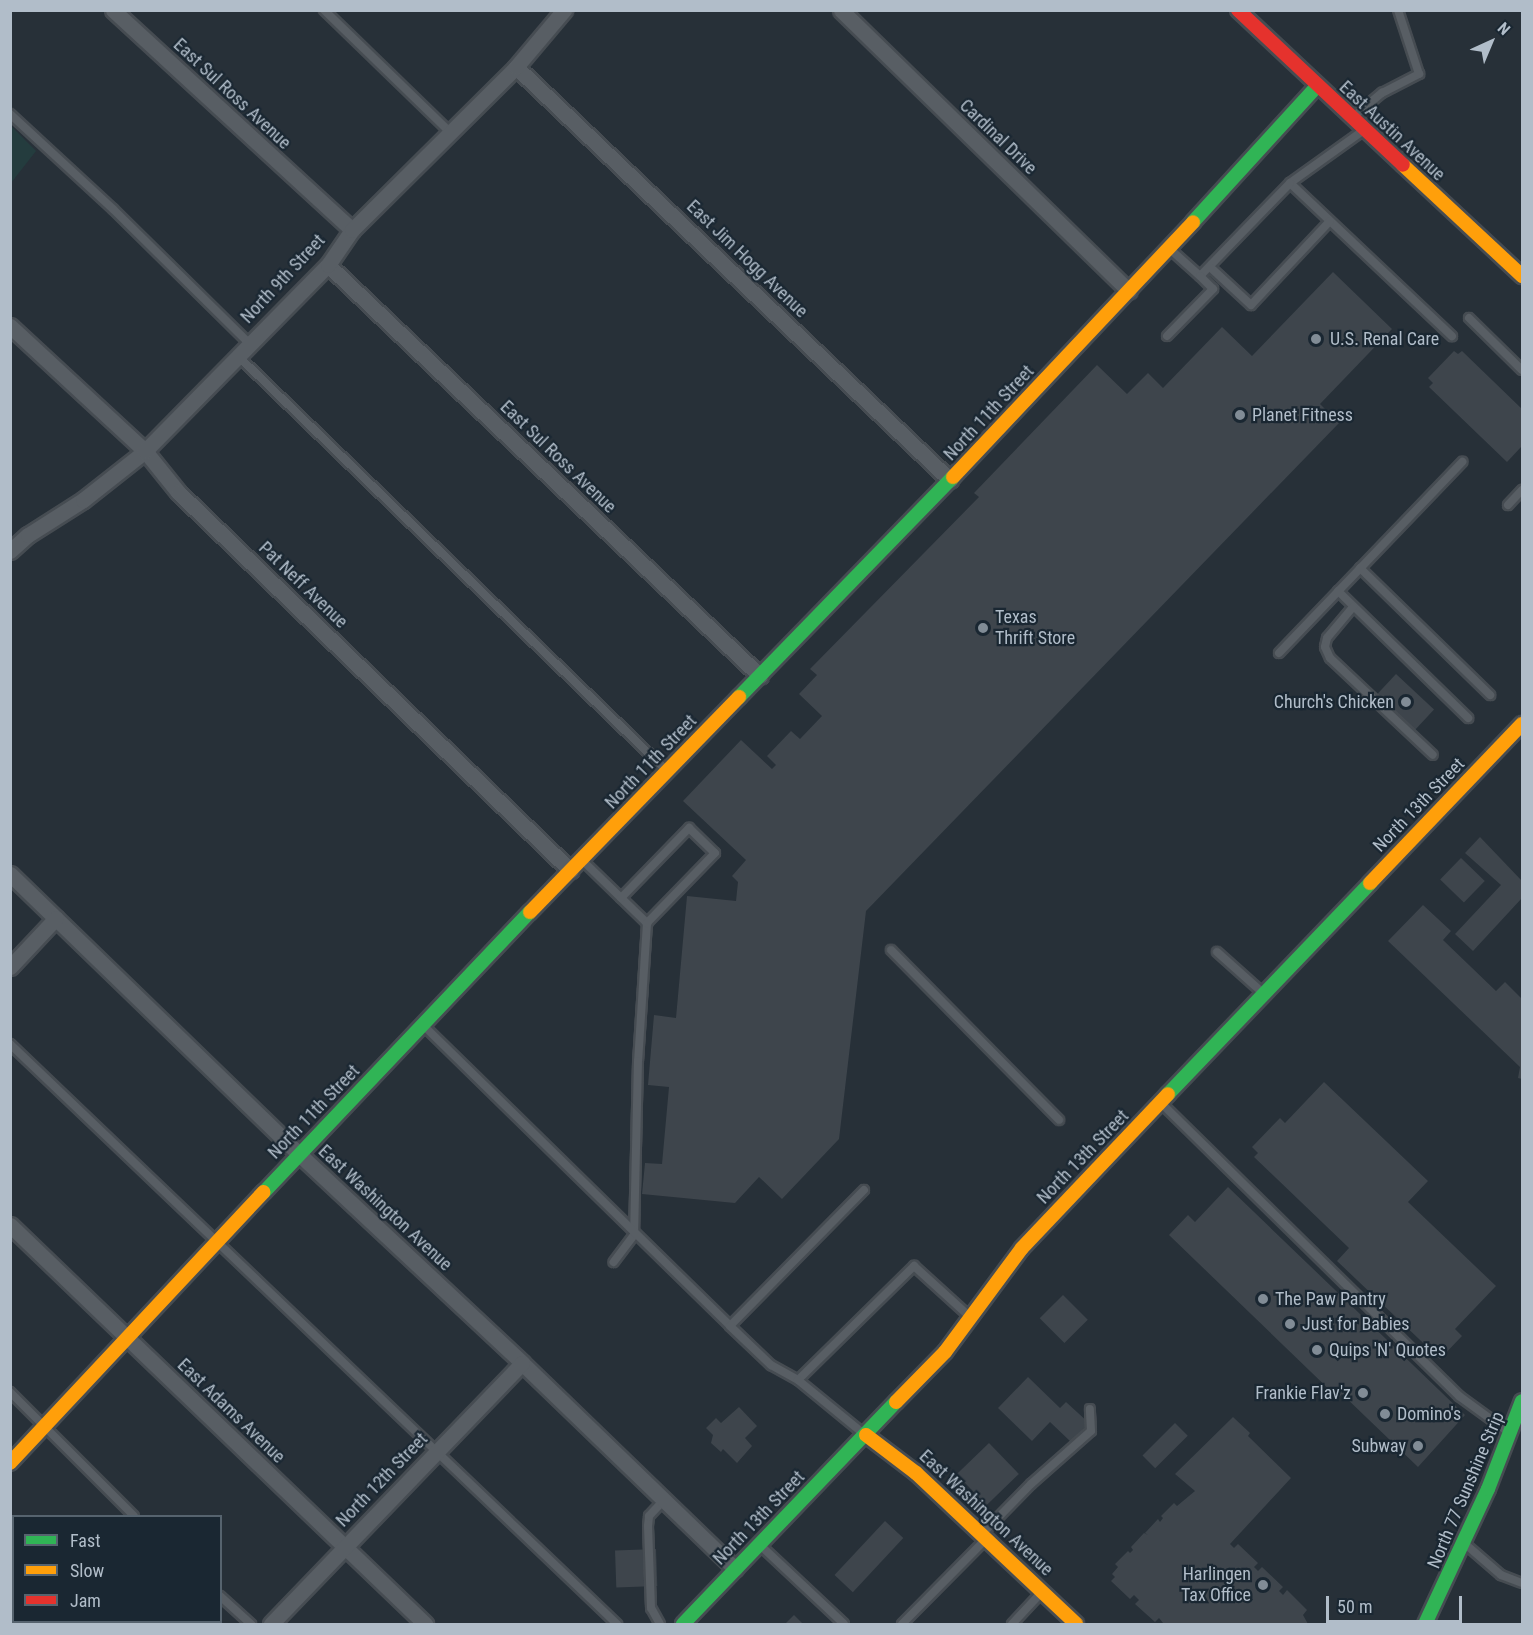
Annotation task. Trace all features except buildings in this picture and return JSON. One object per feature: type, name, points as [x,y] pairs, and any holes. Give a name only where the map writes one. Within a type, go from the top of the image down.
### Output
[{"type":"street","name":"East Sul Ross Avenue","points":[[113,10],[352,230]]},
{"type":"street","name":"Cardinal Drive","points":[[841,10],[1129,291]]},
{"type":"street","name":"East Austin Avenue","points":[[1238,10],[1522,276]]},
{"type":"street","name":"North 9th Street","points":[[10,551],[28,535],[83,500],[145,451],[328,265],[352,230],[516,66],[553,14]]},
{"type":"street","name":"East Jim Hogg Avenue","points":[[516,66],[950,480]]},
{"type":"street","name":"North 11th Street","points":[[10,1463],[126,1337],[422,1025],[950,480],[1129,291],[1317,86]]},
{"type":"street","name":"East Sul Ross Avenue","points":[[328,265],[760,676]]},
{"type":"street","name":"Pat Neff Avenue","points":[[10,326],[145,451],[178,492],[576,864]]},
{"type":"street","name":"North 13th Street","points":[[683,1624],[945,1352],[969,1316],[1022,1248],[1522,724]]},
{"type":"street","name":"East Washington Avenue","points":[[10,874],[299,1154],[522,1363],[735,1569]]},
{"type":"street","points":[[10,967],[56,918]]},
{"type":"street","name":"East Adams Avenue","points":[[10,1225],[425,1624]]},
{"type":"street","name":"North 12th Street","points":[[271,1624],[522,1363]]},
{"type":"street","name":"North 77 Sunshine Strip","points":[[1425,1624],[1511,1433],[1522,1401]]},
{"type":"street","name":"East Washington Avenue","points":[[866,1435],[916,1473],[1076,1624]]},
{"type":"lane","points":[[324,10],[450,132]]},
{"type":"lane","points":[[1352,118],[1382,93],[1419,74],[1398,10]]},
{"type":"lane","points":[[10,114],[113,209],[250,344]]},
{"type":"lane","points":[[1200,276],[1290,183],[1364,130]]},
{"type":"lane","points":[[1290,183],[1452,336]]},
{"type":"lane","points":[[1210,267],[1251,305],[1330,221]]},
{"type":"lane","points":[[1167,336],[1213,288],[1169,248]]},
{"type":"lane","points":[[1469,318],[1522,370]]},
{"type":"lane","points":[[238,356],[668,771]]},
{"type":"lane","points":[[1279,653],[1462,462]]},
{"type":"lane","points":[[1508,505],[1522,490]]},
{"type":"lane","points":[[1360,568],[1491,695]]},
{"type":"lane","points":[[1338,591],[1468,718]]},
{"type":"lane","points":[[1353,607],[1327,638],[1325,647],[1330,658],[1433,755]]},
{"type":"lane","points":[[614,1262],[634,1235],[638,1061],[647,922],[715,853],[689,828],[621,898]]},
{"type":"lane","points":[[576,864],[621,898],[647,922]]},
{"type":"lane","points":[[891,950],[1059,1120]]},
{"type":"lane","points":[[1217,952],[1264,994]]},
{"type":"lane","points":[[422,1025],[634,1235],[771,1365],[798,1380],[866,1435]]},
{"type":"lane","points":[[10,1044],[215,1243],[617,1624]]},
{"type":"lane","points":[[1160,1102],[1459,1396],[1511,1433]]},
{"type":"lane","points":[[730,1326],[864,1190]]},
{"type":"lane","points":[[798,1380],[914,1266],[969,1316]]},
{"type":"lane","points":[[10,1392],[133,1515]]},
{"type":"lane","points":[[902,1624],[1038,1477],[1091,1431],[1090,1409]]},
{"type":"lane","points":[[660,1624],[651,1608],[648,1526],[649,1516],[664,1500]]},
{"type":"lane","points":[[1463,1542],[1501,1575],[1522,1583]]},
{"type":"lane","points":[[759,1544],[844,1624]]},
{"type":"lane","points":[[1012,1624],[1042,1592]]},
{"type":"lane","points":[[222,1598],[251,1624]]},
{"type":"green space","points":[[11,126],[36,151],[11,183]]},
{"type":"traffic: fast","points":[[1193,222],[1317,86]]},
{"type":"traffic: fast","points":[[739,697],[953,477]]},
{"type":"traffic: fast","points":[[1168,1094],[1370,883]]},
{"type":"traffic: fast","points":[[264,1192],[530,912]]},
{"type":"traffic: fast","points":[[1425,1624],[1488,1489],[1522,1401]]},
{"type":"traffic: fast","points":[[683,1624],[896,1402]]},
{"type":"traffic: slow","points":[[1403,165],[1522,276]]},
{"type":"traffic: slow","points":[[953,477],[1193,222]]},
{"type":"traffic: slow","points":[[530,912],[739,697]]},
{"type":"traffic: slow","points":[[1370,883],[1522,724]]},
{"type":"traffic: slow","points":[[896,1402],[945,1352],[1022,1248],[1168,1094]]},
{"type":"traffic: slow","points":[[10,1463],[264,1192]]},
{"type":"traffic: slow","points":[[866,1435],[916,1473],[1076,1624]]},
{"type":"traffic: jam","points":[[1238,10],[1403,165]]},
{"type":"place","name":"U.S. Renal Care","points":[[1316,339]]},
{"type":"place","name":"Planet Fitness","points":[[1240,415]]},
{"type":"place","name":"Texas Thrift Store","points":[[983,628]]},
{"type":"place","name":"Church's Chicken","points":[[1406,702]]},
{"type":"place","name":"The Paw Pantry","points":[[1263,1299]]},
{"type":"place","name":"Just for Babies","points":[[1290,1324]]},
{"type":"place","name":"Quips 'N' Quotes","points":[[1317,1350]]},
{"type":"place","name":"Frankie Flav'z","points":[[1363,1393]]},
{"type":"place","name":"Domino's","points":[[1385,1414]]},
{"type":"place","name":"Subway","points":[[1418,1446]]},
{"type":"place","name":"Harlingen Tax Office","points":[[1263,1585]]}]
